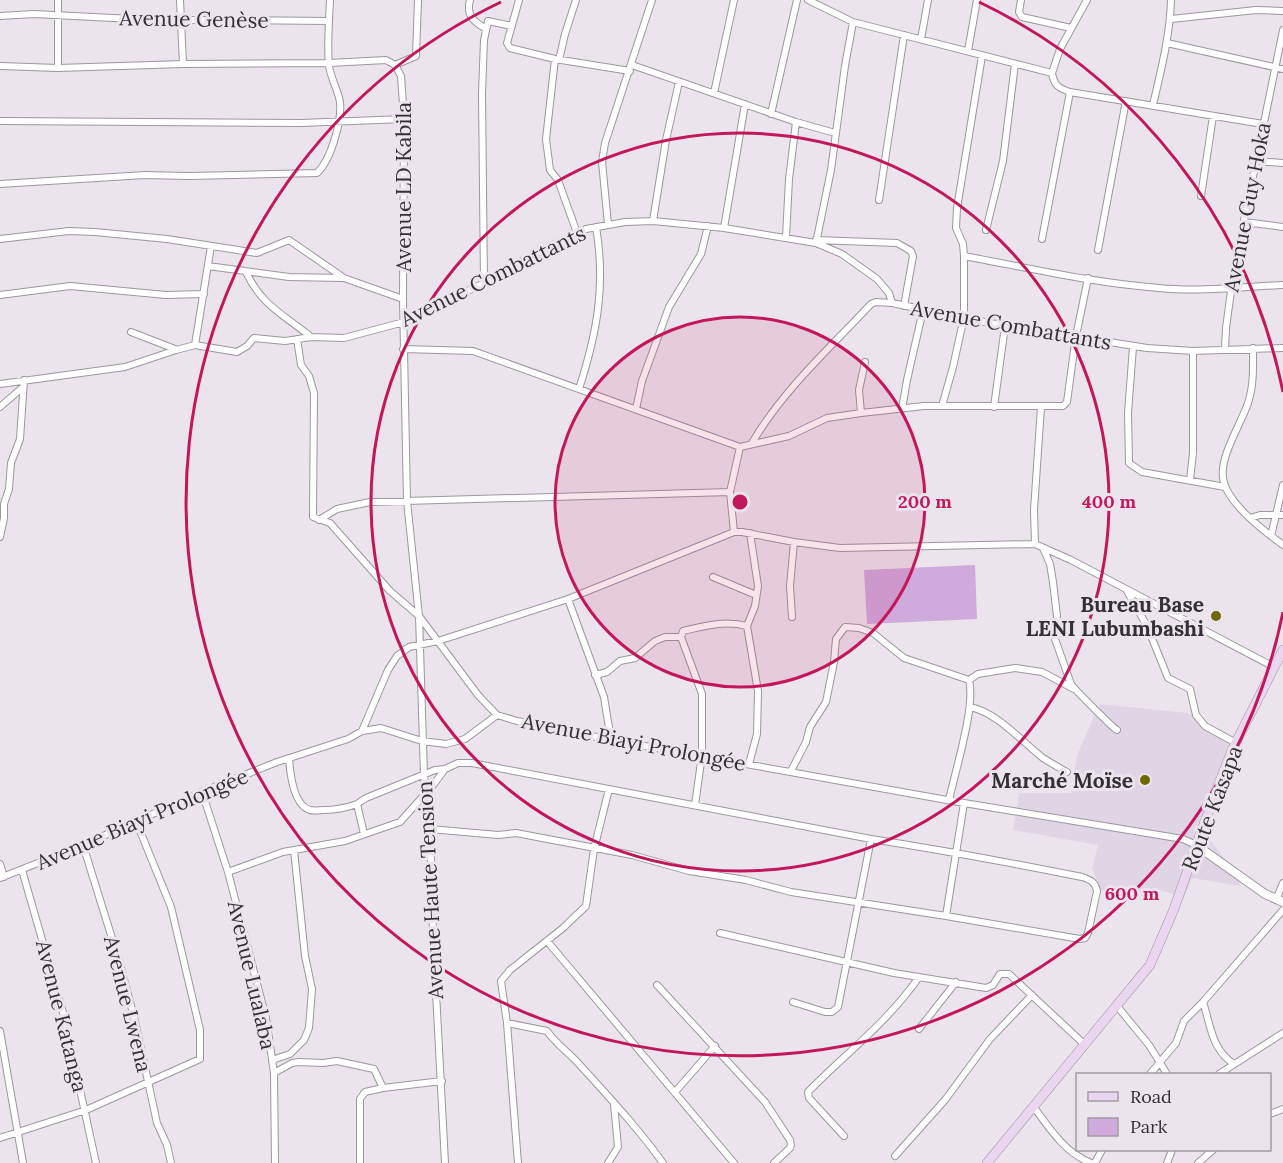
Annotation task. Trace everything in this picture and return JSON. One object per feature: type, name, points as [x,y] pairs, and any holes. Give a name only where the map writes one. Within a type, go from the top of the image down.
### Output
[{"type":"main road","name":"Route Kasapa","points":[[987,1163],[1144,973],[1156,952],[1174,909],[1236,743],[1283,650]]},
{"type":"street","points":[[58,0],[58,68]]},
{"type":"street","points":[[180,0],[183,64]]},
{"type":"street","points":[[0,184],[145,174],[189,177],[317,173],[332,148],[340,103],[329,63],[330,0]]},
{"type":"street","points":[[0,66],[58,68],[386,60],[395,65],[416,56],[418,0]]},
{"type":"street","points":[[470,0],[468,13],[470,17],[486,29]]},
{"type":"street","points":[[519,0],[507,43],[508,47],[557,59],[631,68],[679,81],[771,114],[836,133]]},
{"type":"street","points":[[576,0],[557,59],[546,139],[550,170],[558,180],[577,233]]},
{"type":"street","points":[[608,224],[603,153],[652,0]]},
{"type":"street","points":[[714,93],[734,0]]},
{"type":"street","points":[[771,114],[797,0]]},
{"type":"street","points":[[808,0],[853,22],[1052,73]]},
{"type":"street","points":[[921,39],[928,0]]},
{"type":"street","points":[[968,51],[977,0]]},
{"type":"street","points":[[1022,0],[1019,12],[1022,17],[1071,28]]},
{"type":"street","points":[[1088,0],[1060,49],[1052,73],[1053,82],[1058,87],[1070,92],[1263,124]]},
{"type":"street","points":[[1153,105],[1167,43],[1171,0]]},
{"type":"street","points":[[1171,19],[1256,10],[1283,11]]},
{"type":"street","name":"Avenue Genèse","points":[[0,16],[34,14],[133,19],[329,21]]},
{"type":"street","points":[[484,283],[482,93],[486,29],[490,20],[512,26]]},
{"type":"street","points":[[853,22],[831,170],[816,241],[897,243],[907,247],[913,256],[904,306]]},
{"type":"street","name":"Avenue Guy Hoka","points":[[1225,349],[1231,287],[1283,30]]},
{"type":"street","points":[[879,200],[904,35]]},
{"type":"street","points":[[1167,43],[1283,69]]},
{"type":"street","points":[[942,406],[964,317],[964,256],[963,244],[956,228],[957,208],[982,56]]},
{"type":"street","points":[[986,230],[1003,161],[1016,64]]},
{"type":"street","name":"Avenue LD Kabila","points":[[395,65],[400,76],[404,119],[403,298],[407,501],[419,616]]},
{"type":"street","points":[[654,221],[666,140],[679,81]]},
{"type":"street","points":[[1042,239],[1070,92]]},
{"type":"street","points":[[1098,249],[1126,101]]},
{"type":"street","points":[[724,228],[745,104]]},
{"type":"street","points":[[1201,196],[1213,116]]},
{"type":"street","points":[[0,121],[244,123],[404,119]]},
{"type":"street","points":[[786,237],[789,179],[796,122]]},
{"type":"street","points":[[1257,161],[1283,164]]},
{"type":"street","name":"Avenue Combattants","points":[[195,345],[237,351],[247,346],[254,338],[285,341],[311,337],[344,338],[404,322],[484,283],[521,261],[577,233],[608,224],[654,221],[816,241],[842,254],[877,279],[889,293],[892,303],[923,310],[1005,326],[1132,346],[1193,351],[1283,348]]},
{"type":"street","points":[[1244,222],[1283,227]]},
{"type":"street","points":[[636,409],[642,381],[666,314],[702,254],[708,226]]},
{"type":"street","points":[[579,389],[592,351],[599,312],[601,256],[596,227]]},
{"type":"street","points":[[0,239],[69,231],[167,239],[257,253],[289,240],[344,278],[403,298]]},
{"type":"street","points":[[0,384],[24,384],[125,367],[195,345],[211,246]]},
{"type":"street","points":[[964,256],[1161,289],[1283,285]]},
{"type":"street","points":[[208,266],[289,277],[344,278]]},
{"type":"street","points":[[246,272],[253,288],[264,301],[311,337]]},
{"type":"street","points":[[404,349],[468,350],[740,447],[789,436],[827,418],[861,413],[942,406],[1062,406],[1067,402],[1076,336],[1088,278]]},
{"type":"street","points":[[0,295],[70,286],[166,295],[204,294]]},
{"type":"street","points":[[752,443],[767,417],[793,384],[812,368],[871,304],[892,303]]},
{"type":"street","points":[[902,409],[923,310]]},
{"type":"street","points":[[994,407],[1005,326]]},
{"type":"street","points":[[131,332],[176,350]]},
{"type":"street","points":[[297,339],[302,365],[309,376],[314,393],[316,519]]},
{"type":"street","points":[[1132,346],[1128,413],[1129,463],[1142,471],[1225,487]]},
{"type":"street","points":[[1253,348],[1251,394],[1224,462],[1222,478],[1225,487],[1239,507],[1283,545]]},
{"type":"street","points":[[1190,480],[1193,453],[1193,351]]},
{"type":"street","points":[[861,413],[859,390],[865,362]]},
{"type":"street","points":[[0,406],[24,384]]},
{"type":"street","points":[[0,537],[4,522],[4,504],[9,493],[11,464],[20,439],[24,384]]},
{"type":"street","points":[[1035,544],[1034,510],[1041,407]]},
{"type":"street","points":[[734,532],[730,492],[740,447]]},
{"type":"street","points":[[1271,536],[1279,514],[1283,485]]},
{"type":"street","points":[[316,519],[337,509],[370,502],[730,492]]},
{"type":"street","points":[[1251,518],[1279,514]]},
{"type":"street","points":[[316,519],[330,523],[390,591],[419,616],[478,695],[497,715]]},
{"type":"street","points":[[362,731],[388,670],[397,656],[409,647],[438,641],[568,599],[734,532],[840,548],[1035,544],[1274,667]]},
{"type":"street","points":[[749,764],[757,734],[758,692],[747,626],[755,606],[758,586],[750,533]]},
{"type":"street","points":[[792,617],[790,586],[794,542]]},
{"type":"street","points":[[1043,548],[1050,564],[1053,582],[1057,616],[1055,639],[1074,689]]},
{"type":"street","points":[[713,577],[756,595]]},
{"type":"street","points":[[1126,589],[1147,626],[1168,678],[1190,689],[1196,715],[1209,729],[1236,743]]},
{"type":"street","points":[[568,599],[604,697],[611,740]]},
{"type":"street","name":"Avenue Haute Tension","points":[[419,616],[422,741],[430,829],[445,1163]]},
{"type":"street","points":[[695,805],[702,756],[702,694],[681,637],[683,631],[711,625],[733,622],[747,626]]},
{"type":"street","points":[[791,771],[806,742],[810,727],[826,702],[836,639],[845,627],[859,628],[873,633],[904,658],[969,680]]},
{"type":"street","points":[[596,675],[607,672],[620,660],[635,658],[655,641],[665,637],[681,637]]},
{"type":"street","points":[[969,680],[978,674],[1015,668],[1042,672],[1074,689],[1095,707],[1112,728],[1118,730]]},
{"type":"street","points":[[949,800],[970,707],[972,690],[969,680]]},
{"type":"street","points":[[970,707],[991,715],[1045,759],[1067,772]]},
{"type":"street","name":"Avenue Biayi Prolongée","points":[[2,878],[202,792],[289,758],[348,739],[362,731],[381,728],[422,741],[446,744],[465,739],[497,715],[611,740],[1182,839],[1196,845],[1228,869],[1280,901]]},
{"type":"street","points":[[289,758],[296,794],[303,807],[309,810],[343,809],[435,770],[445,769],[458,763],[472,763],[1082,877],[1095,884],[1096,900],[1088,933],[1085,938],[1080,939],[790,891],[746,880],[689,871],[632,855],[516,833],[498,835],[430,829]]},
{"type":"street","points":[[228,872],[294,850],[345,841],[400,822],[445,769]]},
{"type":"street","points":[[518,1163],[507,1023],[501,986],[504,976],[586,906],[594,849],[609,789]]},
{"type":"street","name":"Avenue Lualaba","points":[[202,792],[228,872],[266,1018],[274,1073],[275,1163]]},
{"type":"street","points":[[946,916],[964,803]]},
{"type":"street","points":[[357,804],[364,834]]},
{"type":"street","points":[[0,1138],[86,1110],[199,1061],[200,1030],[171,907],[136,821]]},
{"type":"street","points":[[793,1002],[825,1012],[836,1011],[871,839]]},
{"type":"street","name":"Avenue Lwena","points":[[83,845],[120,964],[157,1123],[167,1145],[171,1163]]},
{"type":"street","points":[[272,1060],[290,1054],[304,1040],[309,1028],[312,989],[305,956],[294,850]]},
{"type":"street","points":[[0,864],[2,878]]},
{"type":"street","name":"Avenue Katanga","points":[[22,870],[45,946],[86,1110],[96,1163]]},
{"type":"street","points":[[1280,901],[1283,883]]},
{"type":"street","points":[[1151,1073],[1179,1038],[1184,1021],[1283,910]]},
{"type":"street","points":[[720,933],[919,977],[989,988],[1000,974],[1004,973],[1014,978],[1084,1044]]},
{"type":"street","points":[[547,941],[734,1163]]},
{"type":"street","points":[[844,1136],[809,1098],[808,1092],[882,1022],[919,977]]},
{"type":"street","points":[[919,1029],[956,982]]},
{"type":"street","points":[[657,985],[765,1102],[791,1143],[790,1148],[774,1163]]},
{"type":"street","points":[[895,1156],[945,1100],[990,1039],[1032,994]]},
{"type":"street","points":[[1203,1002],[1219,1051],[1224,1058],[1234,1064]]},
{"type":"street","points":[[1117,1006],[1149,1045],[1166,1073]]},
{"type":"street","points":[[507,1023],[547,1031],[552,1040],[567,1052],[614,1104],[663,1163]]},
{"type":"street","points":[[0,1031],[20,1132],[23,1163]]},
{"type":"street","points":[[1220,1073],[1283,1033]]},
{"type":"street","points":[[675,1092],[715,1046]]},
{"type":"street","points":[[274,1073],[296,1062],[337,1061],[374,1069],[383,1088]]},
{"type":"street","points":[[360,1163],[360,1099],[365,1092],[442,1081]]},
{"type":"street","points":[[611,1161],[618,1144],[614,1104]]},
{"type":"street","points":[[1033,1106],[1058,1140],[1071,1153],[1093,1163]]},
{"type":"street","points":[[1198,1163],[1212,1151]]},
{"type":"shaded area","points":[[1100,704],[1188,713],[1231,740],[1203,831],[1225,859],[1241,886],[1192,878],[1184,897],[1160,890],[1156,896],[1101,890],[1092,868],[1098,845],[1013,830],[1019,793],[1071,793],[1077,755]]},
{"type":"green space","points":[[975,565],[977,619],[867,624],[864,570]]},
{"type":"place","name":"Bureau Base LENI Lubumbashi","points":[[1216,616]]},
{"type":"place","name":"Marché Moïse","points":[[1145,780]]}]
